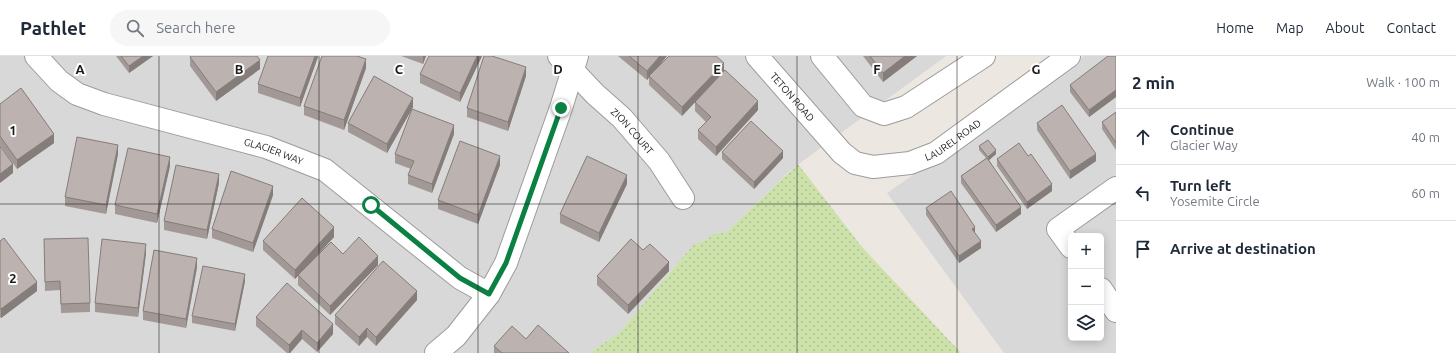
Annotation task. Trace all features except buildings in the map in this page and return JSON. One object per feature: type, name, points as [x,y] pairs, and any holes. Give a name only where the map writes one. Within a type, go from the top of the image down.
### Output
[{"type":"street","name":"GLACIER WAY","points":[[36,56],[59,81],[77,94],[104,104],[266,147],[325,170],[460,278],[489,294]]},
{"type":"street","name":"TETON ROAD","points":[[757,56],[828,136]]},
{"type":"street","points":[[822,56],[863,106],[884,114],[906,107],[984,56]]},
{"type":"street","name":"LAUREL ROAD","points":[[828,136],[842,153],[855,163],[873,167],[910,163],[936,153],[1069,56]]},
{"type":"street","points":[[436,353],[456,336],[489,294],[506,263],[561,108],[570,61]]},
{"type":"street","name":"ZION COURT","points":[[570,61],[595,94],[622,118],[659,161],[683,198]]},
{"type":"street","points":[[1068,243],[1058,229],[1116,188]]},
{"type":"street","points":[[1104,293],[1116,311]]},
{"type":"shaded area","points":[[0,56],[946,56],[792,169],[725,233],[716,233],[693,245],[619,333],[589,353],[0,353]]},
{"type":"shaded area","points":[[1084,56],[1116,56],[1116,353],[1004,353],[887,193]]},
{"type":"green space","points":[[798,164],[862,247],[961,353],[589,353],[619,333],[693,245],[716,233],[725,233]]},
{"type":"route","points":[[371,205],[460,278],[489,294],[506,263],[561,108]]}]
